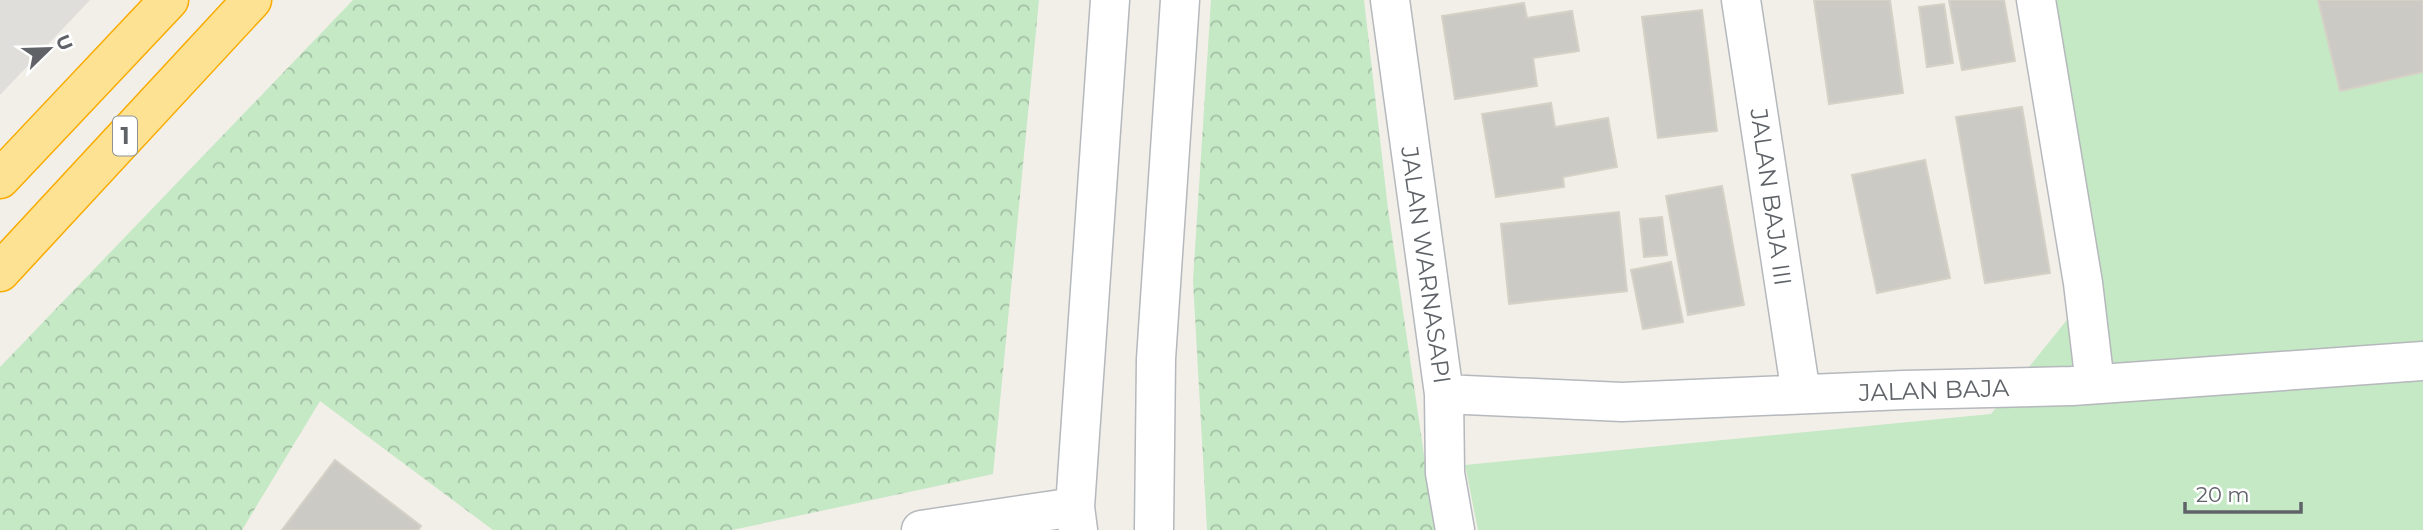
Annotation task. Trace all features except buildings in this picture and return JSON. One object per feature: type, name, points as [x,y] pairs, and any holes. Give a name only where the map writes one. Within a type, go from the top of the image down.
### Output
[{"type":"highway","points":[[0,179],[169,0]]},
{"type":"highway","name":"1","points":[[0,272],[252,0]]},
{"type":"street","points":[[921,530],[1076,519],[1110,0]]},
{"type":"street","points":[[1154,530],[1156,359],[1180,0]]},
{"type":"street","name":"JALAN WARNASAPI","points":[[1390,0],[1444,394],[1445,472],[1455,530]]},
{"type":"street","name":"JALAN BAJA III","points":[[1741,0],[1801,394]]},
{"type":"street","points":[[2036,0],[2083,283],[2095,384]]},
{"type":"street","name":"JALAN BAJA","points":[[1444,394],[1622,402],[2095,384],[2423,361]]},
{"type":"shaded area","points":[[0,0],[90,0],[0,95]]},
{"type":"green space","points":[[353,0],[1039,0],[993,474],[732,530],[493,530],[320,401],[242,530],[0,530],[0,367]]},
{"type":"green space","points":[[1211,0],[1364,0],[1388,209],[1435,530],[1207,530],[1193,281]]},
{"type":"green space","points":[[2044,0],[2423,0],[2423,530],[1478,530],[1465,465],[1991,414],[2087,295]]}]
